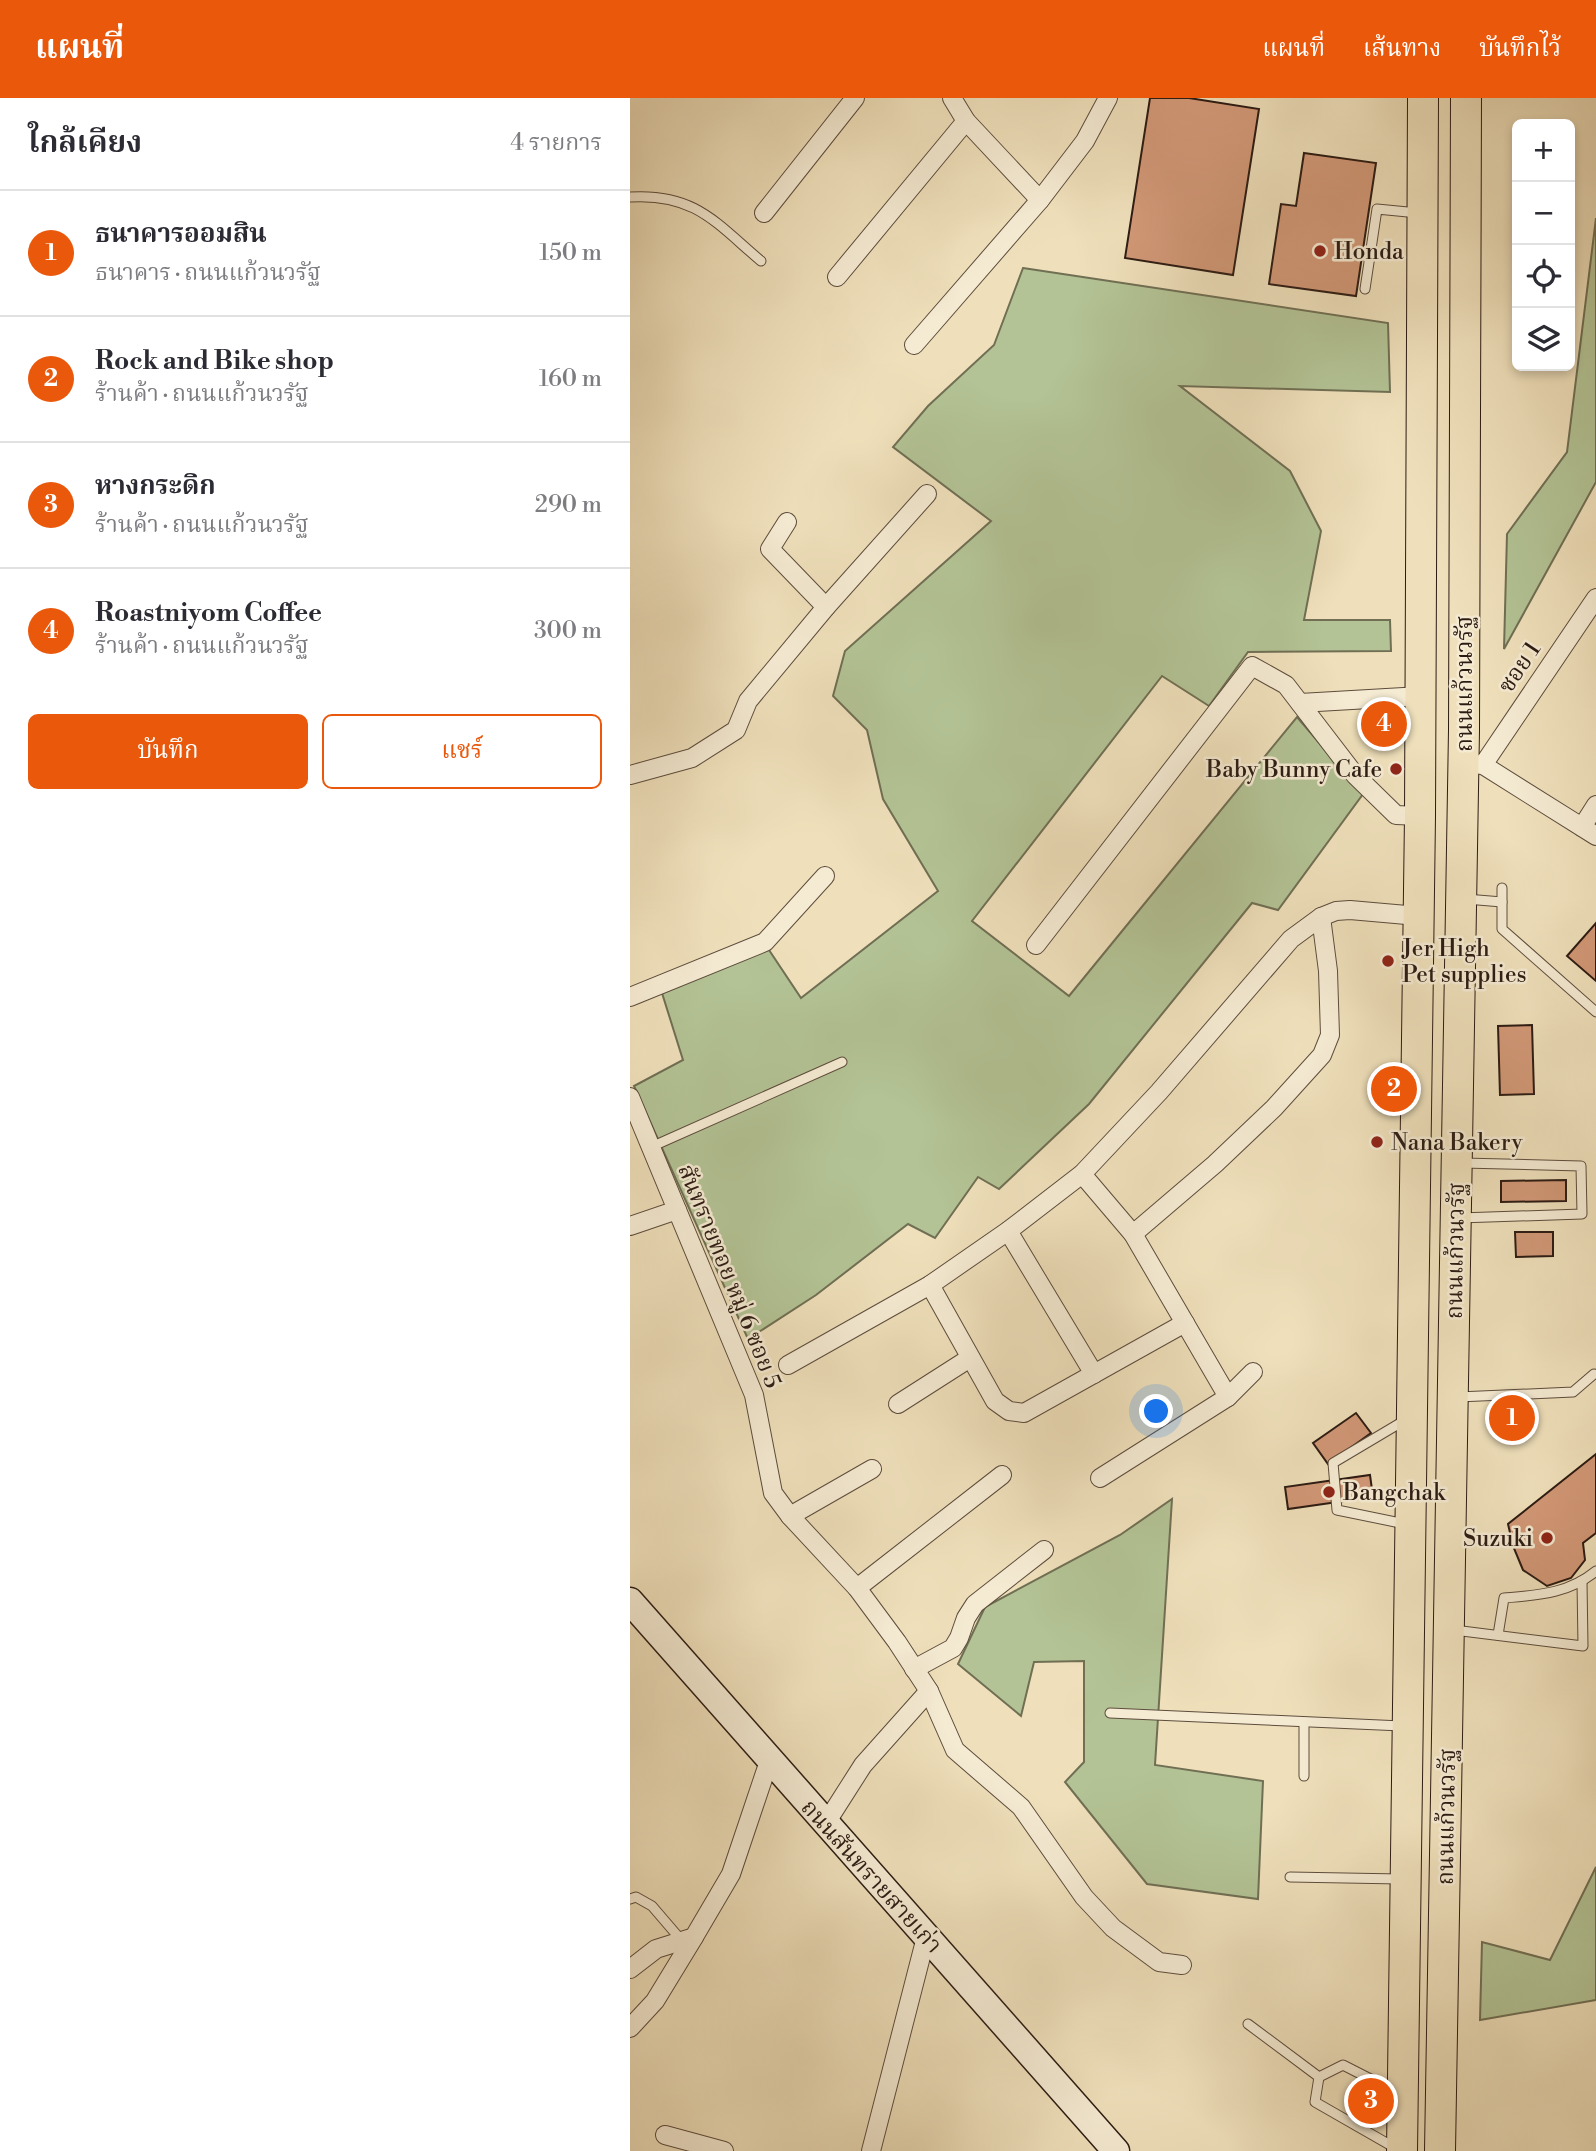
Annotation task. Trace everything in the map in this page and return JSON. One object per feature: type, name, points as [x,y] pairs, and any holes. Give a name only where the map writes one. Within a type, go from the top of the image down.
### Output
[{"type":"main road","name":"ถนนแก้วนวรัฐ","points":[[1440,2151],[1461,899],[1473,764],[1466,98]]},
{"type":"main road","name":"ถนนแก้วนวรัฐ","points":[[1402,2151],[1421,696],[1423,214],[1418,100]]},
{"type":"main road","name":"ถนนสันทรายสายเก่า","points":[[630,1601],[1116,2151]]},
{"type":"street","points":[[764,213],[855,98]]},
{"type":"street","points":[[952,98],[966,121],[1040,200]]},
{"type":"street","points":[[914,345],[1040,200],[1085,141],[1108,98]]},
{"type":"street","points":[[837,277],[966,121]]},
{"type":"street","points":[[630,775],[692,758],[736,730],[748,701],[825,607],[927,494]]},
{"type":"street","points":[[787,522],[771,549],[825,607]]},
{"type":"street","name":"ซอย 1","points":[[1473,764],[1596,598]]},
{"type":"street","points":[[1036,945],[1252,666],[1286,685],[1355,775],[1396,815],[1420,816]]},
{"type":"street","points":[[1300,703],[1421,696]]},
{"type":"street","points":[[1473,764],[1589,831],[1596,805]]},
{"type":"street","points":[[630,997],[765,942],[825,876]]},
{"type":"street","points":[[789,1365],[930,1285],[1009,1231],[1082,1174],[1158,1092],[1291,939],[1321,917],[1336,911],[1350,910],[1418,916]]},
{"type":"street","points":[[1133,1234],[1275,1108],[1322,1055],[1330,1035],[1328,971],[1321,917]]},
{"type":"street","name":"สันทรายทอย หมู่ 6 ซอย 5","points":[[630,1097],[754,1395],[773,1493],[790,1516],[857,1588],[929,1691],[955,1750],[1021,1807],[1084,1897],[1113,1928],[1160,1962],[1182,1965]]},
{"type":"street","points":[[1082,1174],[1133,1234],[1228,1397]]},
{"type":"street","points":[[630,1226],[677,1210]]},
{"type":"street","points":[[1009,1231],[1094,1374]]},
{"type":"street","points":[[930,1285],[995,1401],[1009,1411],[1024,1413],[1185,1323]]},
{"type":"street","points":[[898,1404],[970,1359]]},
{"type":"street","points":[[1100,1478],[1228,1397],[1254,1372]]},
{"type":"street","points":[[790,1516],[872,1469]]},
{"type":"street","points":[[857,1588],[1002,1475]]},
{"type":"street","points":[[914,1669],[953,1648],[975,1604],[1044,1550]]},
{"type":"street","points":[[826,1823],[863,1765],[929,1691]]},
{"type":"street","points":[[630,2028],[655,2001],[688,1939],[731,1874],[769,1761]]},
{"type":"street","points":[[871,2151],[926,1937]]},
{"type":"street","points":[[630,1969],[656,1949],[688,1939]]},
{"type":"street","points":[[665,2135],[724,2151]]},
{"type":"lane","points":[[630,197],[682,201],[702,211],[761,261]]},
{"type":"lane","points":[[1365,289],[1377,209],[1423,214]]},
{"type":"lane","points":[[1502,888],[1502,929],[1596,1012]]},
{"type":"lane","points":[[1461,899],[1502,902]]},
{"type":"lane","points":[[651,1147],[842,1062]]},
{"type":"lane","points":[[1456,1218],[1582,1214],[1581,1167],[1457,1163]]},
{"type":"lane","points":[[1453,1398],[1573,1392],[1594,1374]]},
{"type":"lane","points":[[1410,1525],[1337,1510],[1334,1463],[1412,1417]]},
{"type":"lane","points":[[1499,1635],[1504,1598],[1552,1594],[1582,1582],[1596,1571]]},
{"type":"lane","points":[[1449,1630],[1583,1646],[1582,1582]]},
{"type":"lane","points":[[1110,1713],[1408,1727]]},
{"type":"lane","points":[[1304,1722],[1304,1776]]},
{"type":"lane","points":[[1290,1877],[1406,1879]]},
{"type":"lane","points":[[630,1899],[636,1897],[652,1906],[688,1939]]},
{"type":"lane","points":[[1248,2024],[1319,2077]]},
{"type":"lane","points":[[1319,2077],[1343,2064],[1403,2096]]},
{"type":"lane","points":[[1319,2077],[1315,2102],[1402,2151]]},
{"type":"green space","points":[[1596,218],[1596,482],[1504,649],[1507,534],[1567,452]]},
{"type":"green space","points":[[1023,268],[1388,323],[1390,392],[1180,386],[1290,471],[1321,531],[1304,620],[1390,620],[1391,651],[1248,652],[1209,706],[1162,676],[972,921],[1069,996],[1297,717],[1363,794],[1278,910],[1252,903],[1089,1104],[999,1189],[978,1177],[935,1238],[908,1224],[816,1295],[748,1339],[634,1086],[683,1060],[662,993],[767,947],[801,998],[938,891],[883,799],[867,730],[833,696],[845,651],[991,521],[893,447],[928,406],[994,345]]},
{"type":"green space","points":[[1172,1499],[1155,1765],[1263,1781],[1258,1899],[1147,1884],[1065,1782],[1084,1762],[1084,1661],[1034,1662],[1021,1716],[958,1664],[985,1607],[1120,1535]]},
{"type":"green space","points":[[1596,1867],[1596,2000],[1480,2020],[1482,1942],[1550,1960]]},
{"type":"building","points":[[1150,98],[1189,98],[1259,109],[1233,275],[1125,258]]},
{"type":"building","points":[[1304,153],[1376,163],[1356,296],[1269,284],[1281,204],[1296,206]]},
{"type":"building","points":[[1596,923],[1596,981],[1567,956]]},
{"type":"building","points":[[1532,1025],[1534,1094],[1500,1095],[1498,1026]]},
{"type":"building","points":[[1566,1180],[1566,1201],[1501,1202],[1501,1181]]},
{"type":"building","points":[[1515,1232],[1553,1232],[1553,1256],[1516,1257]]},
{"type":"building","points":[[1356,1413],[1371,1433],[1328,1464],[1313,1443]]},
{"type":"building","points":[[1596,1454],[1596,1533],[1583,1543],[1585,1560],[1571,1578],[1547,1586],[1523,1570],[1508,1524]]},
{"type":"building","name":"Bangchak","points":[[1370,1475],[1373,1497],[1288,1509],[1285,1487]]},
{"type":"place","name":"Honda","points":[[1320,251]]},
{"type":"place","name":"Roastniyom Coffee","points":[[1384,724]]},
{"type":"place","name":"Baby Bunny Cafe","points":[[1396,769]]},
{"type":"place","name":"Jer High Pet supplies","points":[[1388,961]]},
{"type":"place","name":"Rock and Bike shop","points":[[1394,1089]]},
{"type":"place","name":"Nana Bakery","points":[[1377,1142]]},
{"type":"place","name":"ธนาคารออมสิน","points":[[1512,1418]]},
{"type":"place","name":"Bangchak","points":[[1329,1492]]},
{"type":"place","name":"Suzuki","points":[[1547,1538]]},
{"type":"place","name":"หางกระดิก","points":[[1371,2101]]}]
